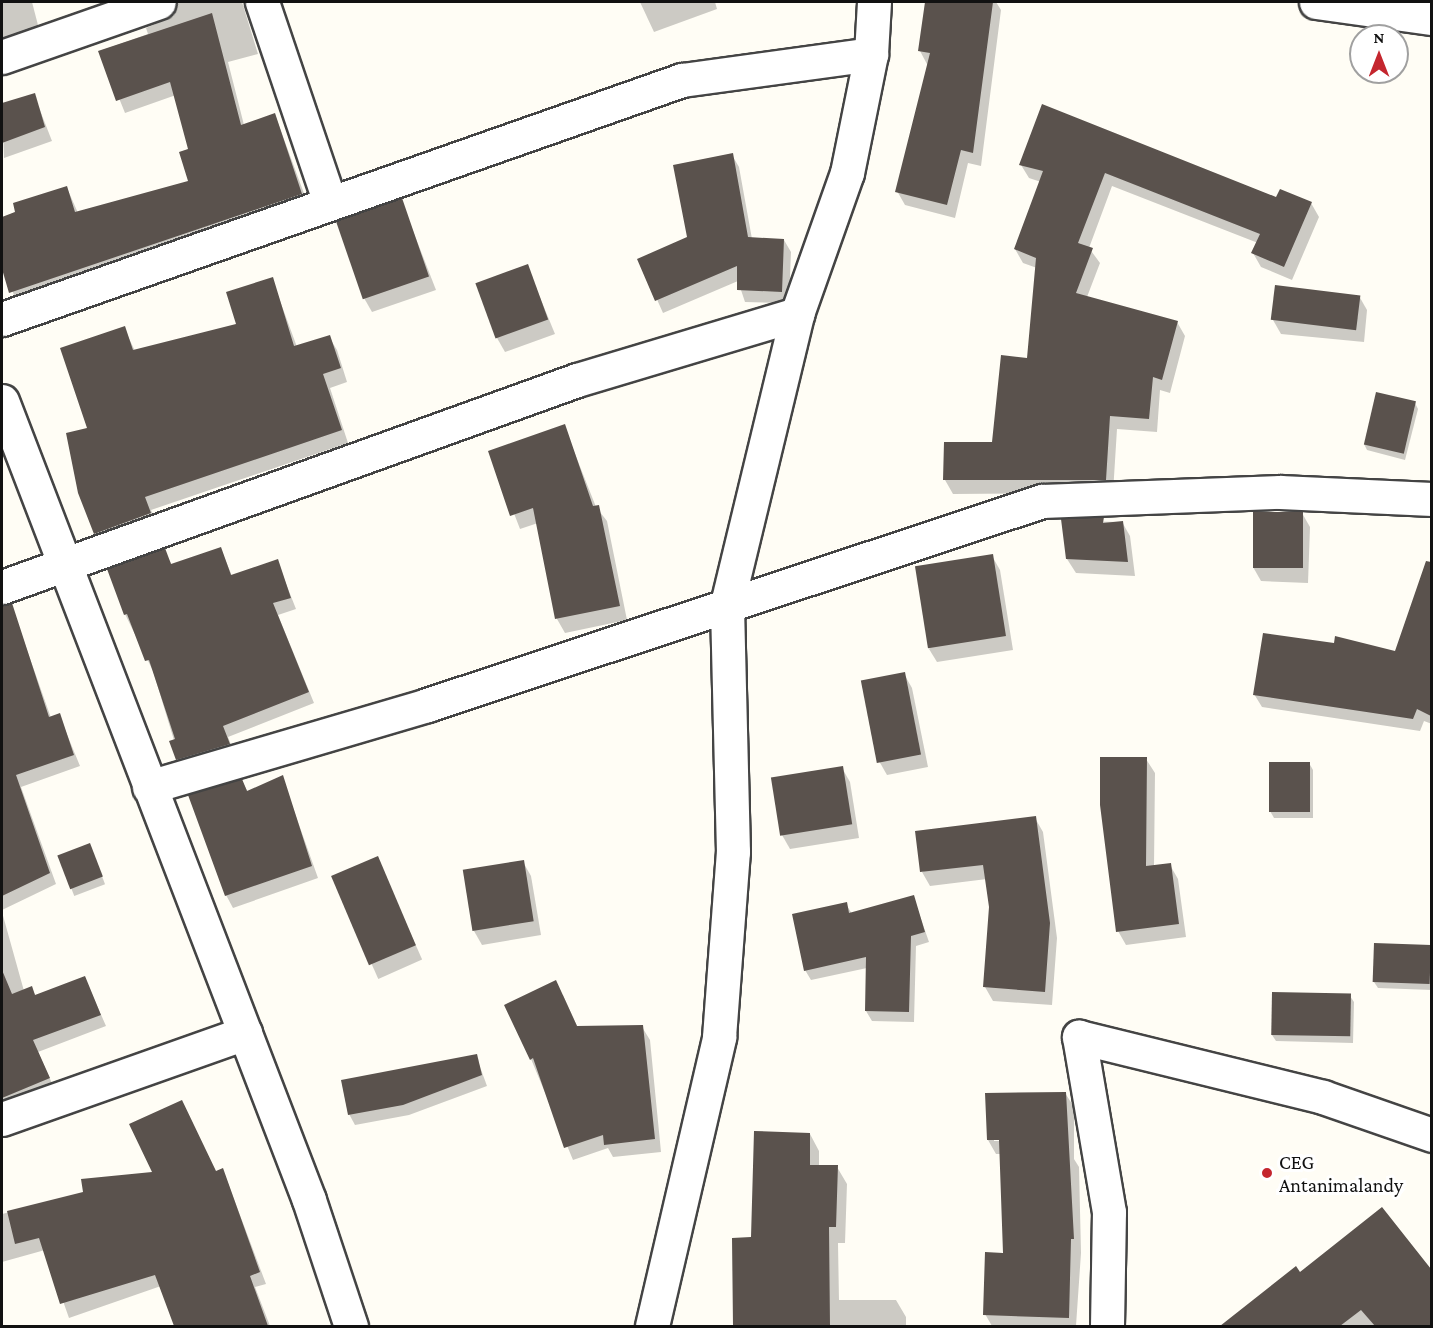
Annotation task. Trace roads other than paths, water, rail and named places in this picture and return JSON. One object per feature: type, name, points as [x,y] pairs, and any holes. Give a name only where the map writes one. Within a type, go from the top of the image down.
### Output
[{"type":"street","points":[[2,57],[159,2]]},
{"type":"street","points":[[262,2],[330,204]]},
{"type":"street","points":[[652,1326],[719,1037],[733,852],[727,604],[797,314],[847,173],[871,54],[874,2]]},
{"type":"street","points":[[1316,2],[1431,18]]},
{"type":"street","points":[[2,319],[682,80],[871,54]]},
{"type":"street","points":[[2,587],[577,380],[797,314]]},
{"type":"street","points":[[2,401],[67,564],[149,787],[309,1200],[351,1326]]},
{"type":"street","points":[[149,787],[427,705],[1042,501],[1280,492],[1431,499]]},
{"type":"street","points":[[2,1119],[245,1033]]},
{"type":"street","points":[[1107,1326],[1109,1212],[1079,1037],[1323,1097],[1431,1135]]},
{"type":"place","name":"CEG Antanimalandy","points":[[1267,1173]]}]
